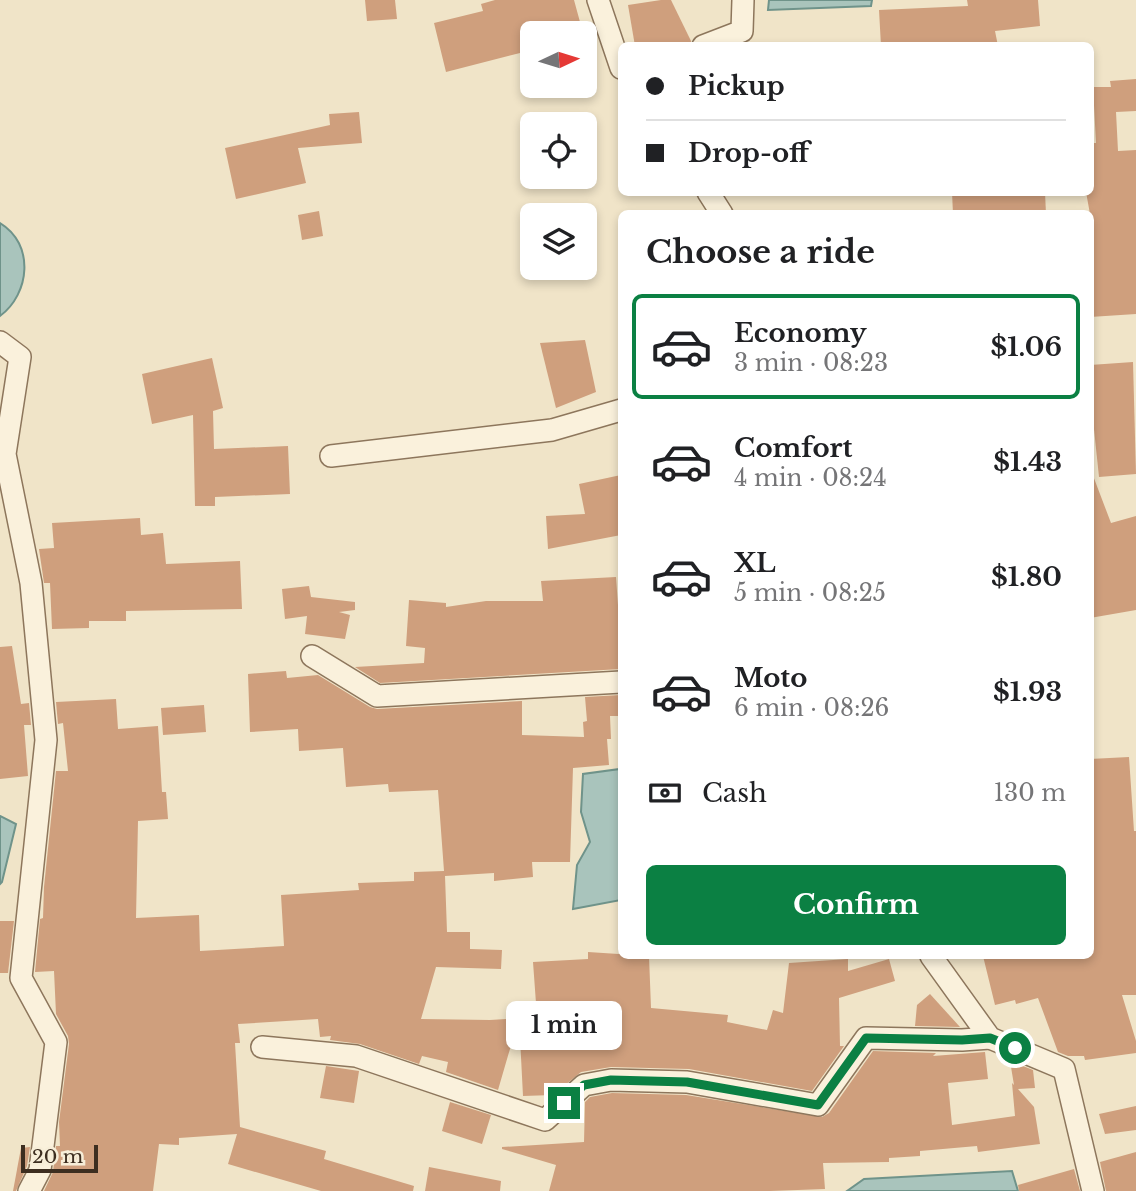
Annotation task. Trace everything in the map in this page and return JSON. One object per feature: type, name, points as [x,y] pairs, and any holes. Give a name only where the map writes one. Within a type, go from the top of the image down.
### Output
[{"type":"street","points":[[598,0],[618,59]]},
{"type":"street","points":[[714,42],[743,31],[743,0]]},
{"type":"street","points":[[0,342],[20,356],[5,454],[31,583],[46,740],[21,978],[56,1042],[40,1170],[29,1191]]},
{"type":"street","points":[[331,456],[551,430],[618,411]]},
{"type":"street","points":[[312,656],[377,696],[618,682]]},
{"type":"street","points":[[933,959],[990,1038]]},
{"type":"street","points":[[262,1047],[356,1056],[545,1120],[584,1085],[611,1080],[687,1082],[818,1105],[866,1038],[990,1038],[1064,1069],[1093,1191]]},
{"type":"water","points":[[769,0],[872,0],[871,6],[768,10]]},
{"type":"water","points":[[0,223],[19,243],[24,269],[18,295],[0,316]]},
{"type":"water","points":[[618,769],[618,901],[573,909],[577,865],[590,842],[581,812],[583,774]]},
{"type":"water","points":[[0,816],[16,824],[0,884]]},
{"type":"water","points":[[1012,1171],[1018,1191],[847,1191],[864,1179]]},
{"type":"building","points":[[365,0],[395,0],[397,19],[367,21]]},
{"type":"building","points":[[495,0],[574,0],[580,21],[520,21],[520,53],[446,72],[434,23],[483,11],[481,4]]},
{"type":"building","points":[[671,0],[691,42],[634,42],[628,5]]},
{"type":"building","points":[[967,0],[1038,0],[1040,26],[995,31],[997,42],[881,42],[879,10],[968,6]]},
{"type":"building","points":[[1136,79],[1136,111],[1116,112],[1118,151],[1136,150],[1136,314],[1094,317],[1094,210],[1089,210],[1087,196],[1094,196],[1094,87],[1111,87],[1110,81]]},
{"type":"building","points":[[359,112],[362,143],[298,148],[306,183],[236,199],[225,148],[330,125],[329,114]]},
{"type":"building","points":[[952,196],[1045,196],[1046,210],[953,210]]},
{"type":"building","points":[[319,211],[323,236],[302,240],[298,215]]},
{"type":"building","points":[[585,340],[596,392],[556,408],[540,343]]},
{"type":"building","points":[[212,358],[223,408],[213,411],[214,449],[288,446],[290,494],[215,497],[215,506],[195,506],[193,415],[152,424],[142,374]]},
{"type":"building","points":[[1133,362],[1136,474],[1099,477],[1094,429],[1094,365]]},
{"type":"building","points":[[618,476],[618,536],[548,549],[546,516],[585,514],[579,484]]},
{"type":"building","points":[[1094,478],[1111,523],[1136,516],[1136,610],[1094,617]]},
{"type":"building","points":[[140,518],[141,535],[163,533],[166,564],[240,561],[242,609],[126,611],[126,621],[89,621],[89,628],[52,629],[50,583],[44,583],[39,549],[54,548],[52,523]]},
{"type":"building","points":[[616,577],[618,669],[380,683],[355,667],[424,663],[425,648],[406,646],[409,600],[446,603],[446,607],[486,601],[543,601],[541,581]]},
{"type":"building","points":[[309,586],[311,597],[355,602],[355,610],[339,612],[350,615],[345,639],[305,634],[307,616],[285,619],[282,589]]},
{"type":"building","points":[[12,646],[21,704],[29,703],[31,725],[24,725],[28,776],[0,779],[0,647]]},
{"type":"building","points":[[286,671],[287,678],[318,675],[377,709],[522,701],[522,735],[584,737],[583,722],[587,721],[585,697],[618,695],[618,716],[610,716],[611,739],[607,739],[609,765],[573,768],[570,862],[532,862],[533,877],[494,881],[494,873],[445,876],[447,932],[470,932],[470,949],[502,950],[501,969],[436,967],[421,1019],[519,1018],[498,1090],[446,1072],[448,1062],[422,1056],[419,1064],[360,1044],[330,1040],[331,1036],[320,1037],[318,1019],[238,1024],[240,1043],[235,1043],[240,1127],[326,1151],[324,1159],[414,1186],[413,1191],[321,1191],[228,1164],[237,1134],[179,1138],[179,1145],[159,1144],[153,1191],[44,1191],[53,1172],[56,1146],[60,1146],[59,1122],[69,1044],[68,1036],[56,1014],[54,971],[35,972],[40,919],[43,918],[56,771],[68,771],[63,723],[58,724],[56,702],[116,699],[118,729],[158,726],[162,792],[166,792],[168,819],[138,821],[136,918],[199,915],[200,951],[284,946],[281,895],[359,890],[358,883],[414,881],[414,872],[444,871],[438,790],[389,792],[388,784],[346,787],[343,748],[299,751],[298,729],[250,732],[248,674]]},
{"type":"building","points":[[204,705],[206,732],[163,735],[161,708]]},
{"type":"building","points":[[1129,757],[1136,831],[1136,995],[1122,995],[1136,1041],[1136,1053],[1085,1060],[1084,1056],[1068,1056],[1058,1052],[1038,998],[1016,1004],[1015,1000],[995,1005],[984,959],[1094,959],[1094,759]]},
{"type":"building","points":[[0,921],[14,921],[8,973],[0,973]]},
{"type":"building","points":[[588,952],[618,954],[618,959],[649,959],[651,1008],[728,1015],[727,1022],[767,1030],[773,1010],[783,1013],[789,963],[848,959],[848,971],[889,959],[895,981],[839,998],[840,1046],[844,1046],[812,1091],[689,1069],[611,1067],[581,1072],[553,1095],[523,1096],[519,1018],[537,1017],[533,962],[588,959]]},
{"type":"building","points":[[930,994],[960,1027],[915,1026],[917,1005]]},
{"type":"building","points":[[873,1051],[936,1053],[933,1056],[985,1052],[988,1079],[948,1083],[952,1125],[1015,1116],[1010,1061],[1033,1070],[1035,1088],[1018,1089],[1034,1107],[1040,1144],[978,1152],[977,1146],[920,1151],[920,1156],[889,1158],[889,1162],[823,1163],[825,1189],[770,1191],[549,1191],[556,1165],[502,1149],[584,1142],[585,1102],[590,1097],[612,1093],[686,1095],[822,1117],[829,1113]]},
{"type":"building","points":[[326,1066],[359,1071],[354,1103],[320,1098]]},
{"type":"building","points":[[450,1102],[491,1115],[482,1144],[442,1131]]},
{"type":"building","points":[[1136,1106],[1136,1130],[1105,1134],[1099,1114]]},
{"type":"building","points":[[30,1147],[27,1166],[16,1191],[13,1191],[21,1148]]},
{"type":"building","points":[[1136,1152],[1136,1191],[1106,1191],[1100,1162]]},
{"type":"building","points":[[429,1167],[501,1181],[500,1191],[425,1191]]},
{"type":"building","points":[[1074,1169],[1080,1191],[1019,1191],[1018,1185]]},
{"type":"route","points":[[564,1103],[584,1085],[611,1080],[687,1082],[818,1105],[866,1038],[990,1038],[1015,1048]]}]
